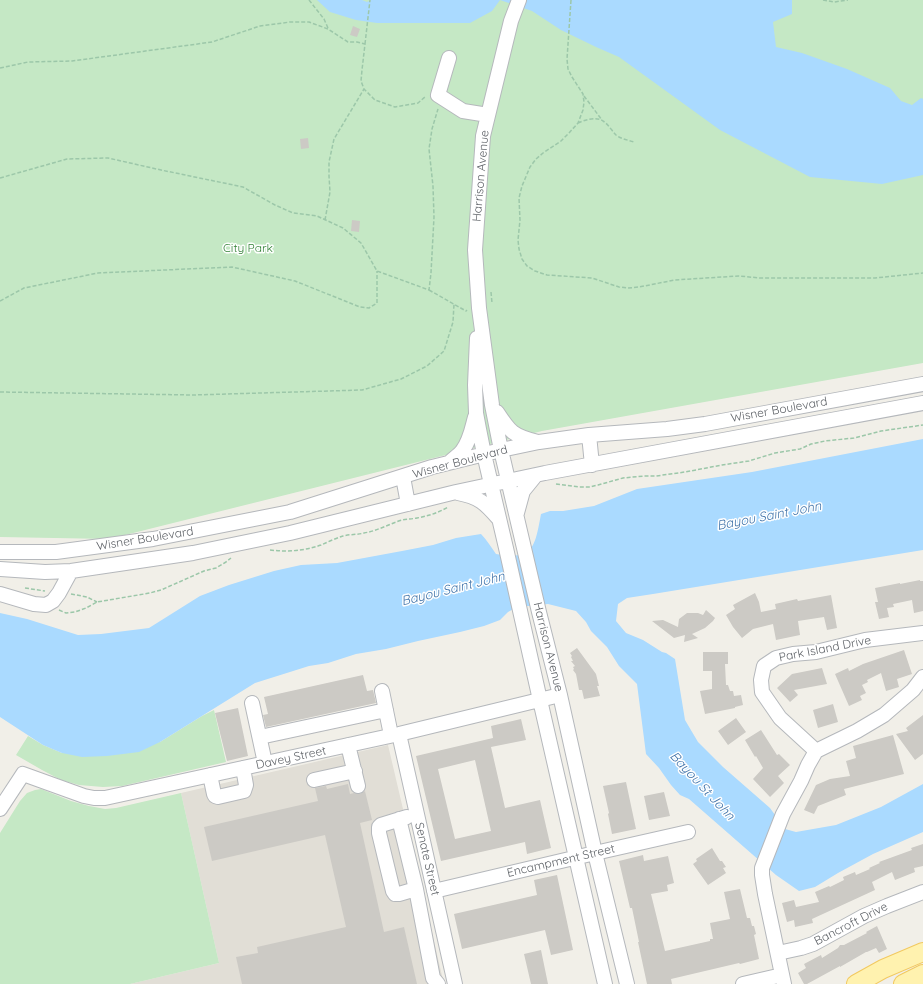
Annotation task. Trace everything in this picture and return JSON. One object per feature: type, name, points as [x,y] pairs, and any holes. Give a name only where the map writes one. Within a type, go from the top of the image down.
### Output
[{"type":"main road","points":[[857,984],[883,969],[923,952]]},
{"type":"main road","points":[[903,984],[923,974]]},
{"type":"street","name":"Harrison Avenue","points":[[520,0],[511,20],[483,136],[475,250],[479,308],[492,405],[501,450],[627,984]]},
{"type":"street","points":[[449,58],[438,95],[463,111],[488,115]]},
{"type":"street","name":"Harrison Avenue","points":[[479,308],[475,385],[476,412],[484,454],[605,984]]},
{"type":"street","name":"Wisner Boulevard","points":[[0,552],[56,552],[153,539],[290,512],[449,463],[539,442],[589,435],[705,424],[923,384]]},
{"type":"street","name":"Wisner Boulevard","points":[[0,569],[45,572],[71,571],[193,553],[290,533],[491,484],[923,403]]},
{"type":"street","points":[[492,405],[509,430],[517,436],[539,442]]},
{"type":"street","points":[[449,463],[462,452],[472,429],[476,412]]},
{"type":"street","points":[[589,435],[592,464]]},
{"type":"street","points":[[517,515],[523,492],[536,475]]},
{"type":"street","points":[[403,477],[408,504]]},
{"type":"street","points":[[456,492],[480,500],[488,506],[499,519]]},
{"type":"street","points":[[153,539],[155,559]]},
{"type":"street","points":[[0,594],[34,604],[46,605],[53,601],[59,593],[71,571]]},
{"type":"street","points":[[45,572],[54,582],[59,593]]},
{"type":"street","name":"Park Island Drive","points":[[816,751],[780,718],[762,692],[761,680],[764,666],[776,658],[793,654],[816,652],[865,640],[923,633]]},
{"type":"street","points":[[743,984],[783,979],[765,894],[762,868],[783,814],[816,751],[884,715],[912,690],[923,677]]},
{"type":"street","name":"Senate Street","points":[[382,690],[386,710],[395,735],[417,814],[455,984]]},
{"type":"street","name":"Davey Street","points":[[0,808],[23,774],[84,796],[94,798],[112,797],[395,735],[560,695]]},
{"type":"street","points":[[252,703],[265,763]]},
{"type":"street","points":[[260,738],[386,710]]},
{"type":"street","points":[[348,745],[358,786]]},
{"type":"street","points":[[210,775],[215,796],[237,793],[244,791],[246,788],[243,768]]},
{"type":"street","points":[[314,780],[355,771]]},
{"type":"street","points":[[416,889],[394,894],[379,827],[381,825],[417,814]]},
{"type":"street","points":[[399,819],[416,889],[433,978],[438,984]]},
{"type":"street","name":"Encampment Street","points":[[434,890],[688,832]]},
{"type":"street","name":"Bancroft Drive","points":[[778,953],[813,944],[864,916],[923,892]]},
{"type":"path","points":[[309,0],[324,18],[328,29]]},
{"type":"path","points":[[370,0],[361,81],[364,89],[374,100],[395,107],[418,103],[427,96]]},
{"type":"path","points":[[571,0],[567,59],[568,69],[583,94],[603,121],[616,135],[634,142]]},
{"type":"path","points":[[823,0],[834,2],[848,0]]},
{"type":"path","points":[[0,68],[28,62],[72,61],[212,42],[260,26],[290,22],[309,22],[328,29],[348,42],[365,44]]},
{"type":"path","points":[[325,220],[330,192],[329,162],[334,139],[364,89]]},
{"type":"path","points":[[578,123],[583,110],[583,94]]},
{"type":"path","points":[[428,290],[431,273],[434,217],[433,186],[429,149],[432,129],[438,108]]},
{"type":"path","points":[[603,121],[591,119],[578,123],[561,141],[536,159],[530,167],[519,198],[520,220],[518,240],[522,259],[527,266],[536,271],[547,275],[592,278],[619,287],[628,288],[676,280],[739,276],[760,278],[874,278],[923,273]]},
{"type":"path","points":[[0,178],[67,159],[108,158],[243,187],[275,205],[293,213],[317,216],[343,228],[361,243],[376,271],[377,302],[369,308],[360,307],[295,282],[232,267],[98,273],[24,288],[0,301]]},
{"type":"path","points":[[376,271],[428,290],[466,311],[479,308]]},
{"type":"path","points":[[0,392],[193,395],[362,390],[401,379],[427,366],[444,351],[453,322],[454,304]]},
{"type":"shaded area","points":[[388,745],[444,984],[130,984],[219,963],[181,793]]},
{"type":"green space","name":"City Park","points":[[0,0],[923,0],[923,363],[542,431],[109,539],[0,537]]},
{"type":"green space","points":[[214,710],[226,762],[122,786],[103,787],[79,785],[61,780],[16,755],[28,736],[43,745],[62,753],[160,742]]},
{"type":"green space","points":[[41,789],[71,801],[105,809],[116,808],[181,793],[219,963],[130,984],[0,984],[0,833],[20,801],[27,793]]},
{"type":"water","points":[[317,0],[362,0],[367,2],[371,0],[500,0],[492,11],[470,23],[377,23],[356,20],[330,12]]},
{"type":"water","points":[[500,0],[792,0],[792,14],[773,22],[776,47],[802,53],[847,69],[890,88],[901,101],[912,105],[921,98],[923,99],[923,175],[882,184],[810,177],[720,130],[619,57],[561,30],[532,11]]},
{"type":"water","points":[[923,439],[923,550],[627,598],[618,604],[616,621],[626,633],[643,640],[675,659],[685,720],[698,742],[723,767],[770,808],[785,829],[796,832],[836,825],[881,807],[923,784],[923,832],[873,854],[815,887],[799,891],[776,875],[689,799],[680,795],[646,754],[637,684],[619,666],[607,647],[591,631],[586,622],[576,611],[548,604],[519,606],[508,612],[500,620],[484,626],[386,649],[356,654],[328,663],[309,666],[255,683],[160,742],[139,752],[82,757],[62,753],[43,745],[0,717],[0,613],[27,619],[78,635],[101,634],[149,628],[200,596],[274,571],[301,565],[337,563],[433,545],[456,538],[481,534],[496,554],[509,556],[518,555],[525,553],[530,549],[537,535],[541,514],[550,511],[563,511],[594,506],[637,489],[752,472]]},
{"type":"building","points":[[353,26],[360,29],[357,37],[350,35]]},
{"type":"building","points":[[308,138],[309,148],[301,149],[300,139]]},
{"type":"building","points":[[352,220],[360,221],[359,232],[351,231]]},
{"type":"building","points":[[920,580],[923,581],[923,611],[914,613],[912,600],[893,604],[894,607],[887,608],[889,617],[879,619],[875,602],[878,602],[875,588]]},
{"type":"building","points":[[755,593],[761,612],[776,609],[775,604],[797,599],[798,601],[831,595],[837,628],[827,630],[824,617],[798,621],[800,635],[776,640],[773,624],[753,629],[742,638],[726,615],[735,609],[733,605]]},
{"type":"building","points":[[706,610],[715,618],[713,621],[705,628],[692,634],[698,638],[684,642],[685,635],[674,638],[652,621],[663,620],[678,627],[679,619],[687,613],[698,613],[703,615]]},
{"type":"building","points":[[577,648],[596,674],[600,696],[584,699],[582,690],[579,690],[576,674],[573,670],[573,667],[575,666],[571,661],[573,661],[570,653]]},
{"type":"building","points":[[904,650],[912,674],[897,679],[899,687],[886,691],[881,673],[867,680],[868,682],[862,685],[866,693],[860,696],[862,700],[849,706],[835,674],[848,668],[849,671],[863,664]]},
{"type":"building","points":[[703,652],[728,652],[728,664],[725,664],[726,685],[728,685],[730,691],[733,691],[734,696],[741,695],[743,705],[705,714],[700,691],[712,689],[712,671],[703,671]]},
{"type":"building","points":[[822,668],[827,684],[794,690],[798,695],[790,702],[777,688],[792,674]]},
{"type":"building","points":[[363,675],[367,691],[373,690],[376,703],[266,727],[263,715],[268,714],[264,697]]},
{"type":"building","points":[[833,704],[838,722],[818,728],[813,710]]},
{"type":"building","points":[[238,708],[248,756],[227,761],[215,713]]},
{"type":"building","points":[[923,715],[923,754],[915,760],[896,734],[908,731],[906,728]]},
{"type":"building","points":[[736,718],[746,732],[728,745],[718,731]]},
{"type":"building","points":[[521,719],[526,740],[491,747],[505,808],[540,800],[551,848],[527,854],[525,842],[441,861],[416,756],[493,738],[491,726]],"holes":[[[475,760],[491,831],[455,839],[438,769]]]},
{"type":"building","points":[[761,730],[777,755],[779,754],[790,765],[778,776],[784,783],[770,797],[753,779],[763,768],[745,740]]},
{"type":"building","points":[[893,735],[904,774],[844,789],[846,795],[818,806],[814,814],[804,810],[816,785],[830,779],[850,776],[846,761],[856,758],[853,746]]},
{"type":"building","points":[[626,782],[636,829],[612,834],[603,786]]},
{"type":"building","points":[[348,784],[350,794],[360,794],[365,791],[372,820],[360,823],[384,932],[404,927],[417,984],[242,984],[236,957],[258,953],[257,947],[346,927],[325,835],[212,861],[204,827],[318,801],[315,788],[326,786],[327,789]]},
{"type":"building","points":[[664,792],[670,816],[649,820],[644,796]]},
{"type":"building","points":[[923,844],[923,866],[914,868],[915,872],[895,880],[892,872],[872,882],[875,890],[812,919],[813,923],[795,927],[794,920],[787,922],[782,903],[794,900],[796,907],[819,902],[815,892],[844,880],[843,877],[855,872],[856,875],[870,869],[869,868],[880,863],[879,862],[912,850],[911,848]]},
{"type":"building","points":[[712,848],[720,861],[722,861],[726,867],[723,868],[726,873],[708,885],[693,864],[697,861],[696,859]]},
{"type":"building","points":[[643,855],[644,861],[668,856],[674,883],[667,885],[668,891],[651,894],[665,951],[710,941],[710,939],[713,939],[710,923],[730,919],[724,892],[740,889],[747,918],[750,918],[752,926],[754,926],[756,934],[754,935],[759,959],[671,979],[672,984],[647,984],[632,908],[630,908],[619,861]]},
{"type":"building","points":[[557,875],[573,950],[551,955],[545,930],[462,949],[454,914],[537,895],[534,880]]},
{"type":"building","points":[[877,926],[887,949],[879,953],[876,948],[866,952],[840,967],[807,984],[804,984],[798,973],[806,968],[804,964],[821,955],[822,958],[838,948],[840,945],[844,945]]},
{"type":"building","points":[[541,950],[548,984],[531,984],[524,954]]},
{"type":"water label","name":"Bayou Saint John","points":[[769,516]]},
{"type":"water label","name":"Bayou Saint John","points":[[453,589]]},
{"type":"water label","name":"Bayou St John","points":[[702,786]]}]
